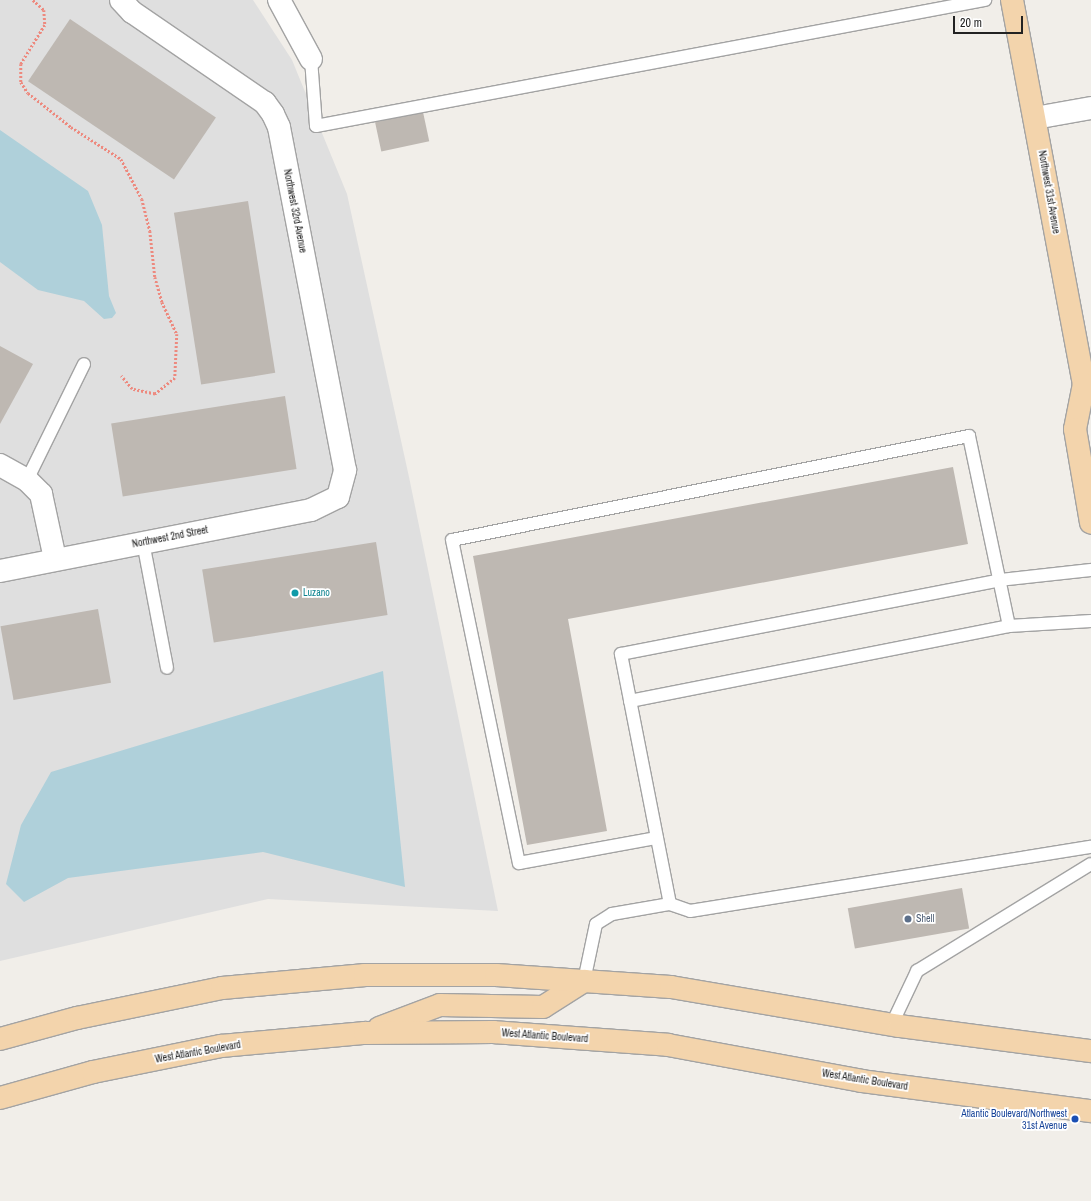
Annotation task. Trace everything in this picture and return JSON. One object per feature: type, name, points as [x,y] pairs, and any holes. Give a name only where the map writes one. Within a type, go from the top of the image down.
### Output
[{"type":"main road","name":"Northwest 31st Avenue","points":[[1012,0],[1089,386],[1075,429],[1091,523]]},
{"type":"main road","points":[[0,1039],[77,1018],[222,988],[365,975],[496,975],[670,988],[892,1024],[1091,1051]]},
{"type":"main road","points":[[365,1033],[440,1005],[543,1007],[584,981]]},
{"type":"main road","name":"West Atlantic Boulevard","points":[[0,1098],[93,1072],[221,1046],[365,1033],[493,1032],[668,1045],[862,1081],[1091,1111]]},
{"type":"street","name":"Northwest 32rd Avenue","points":[[121,0],[132,12],[265,103],[279,127],[345,470],[338,497]]},
{"type":"street","points":[[279,0],[311,59]]},
{"type":"street","points":[[1035,118],[1091,108]]},
{"type":"street","points":[[0,465],[28,480],[41,494],[55,559]]},
{"type":"street","name":"Northwest 2nd Street","points":[[0,570],[311,510],[338,497]]},
{"type":"lane","points":[[311,59],[316,126],[985,0]]},
{"type":"lane","points":[[28,480],[84,364]]},
{"type":"lane","points":[[657,838],[519,863],[452,540],[969,436],[1009,626]]},
{"type":"lane","points":[[143,542],[166,668]]},
{"type":"lane","points":[[670,904],[621,654],[1000,580],[1091,570]]},
{"type":"lane","points":[[630,701],[1009,626],[1091,621]]},
{"type":"lane","points":[[584,981],[596,924],[612,914],[670,904],[690,911],[1091,847]]},
{"type":"lane","points":[[892,1024],[917,971],[1091,864]]},
{"type":"path","points":[[33,0],[44,10],[45,25],[21,64],[21,82],[28,93],[65,122],[121,159],[142,199],[150,231],[155,277],[162,302],[177,334],[175,378],[155,394],[132,389],[121,376]]},
{"type":"shaded area","points":[[0,0],[253,0],[292,60],[347,194],[409,477],[498,911],[268,899],[0,961]]},
{"type":"water","points":[[0,130],[88,191],[102,225],[109,296],[116,313],[112,318],[104,319],[84,301],[38,290],[0,262]]},
{"type":"water","points":[[383,671],[405,887],[263,852],[68,878],[24,902],[6,884],[21,825],[51,772]]},
{"type":"building","points":[[70,19],[216,117],[174,180],[28,81]]},
{"type":"building","points":[[423,112],[429,141],[381,152],[375,122]]},
{"type":"building","points":[[248,201],[275,373],[201,385],[174,213]]},
{"type":"building","points":[[0,346],[33,364],[0,424]]},
{"type":"building","points":[[285,396],[297,469],[123,497],[111,424]]},
{"type":"building","points":[[953,467],[968,544],[568,619],[607,831],[527,845],[473,556]]},
{"type":"building","name":"Luzano","points":[[376,542],[388,615],[214,643],[202,570]]},
{"type":"building","points":[[98,609],[111,683],[14,700],[1,626]]},
{"type":"building","name":"Shell","points":[[962,888],[969,928],[855,949],[848,908]]},
{"type":"place","name":"Luzano","points":[[295,593]]},
{"type":"place","name":"Shell","points":[[908,919]]},
{"type":"place","name":"Atlantic Boulevard/Northwest 31st Avenue","points":[[1075,1119]]}]
